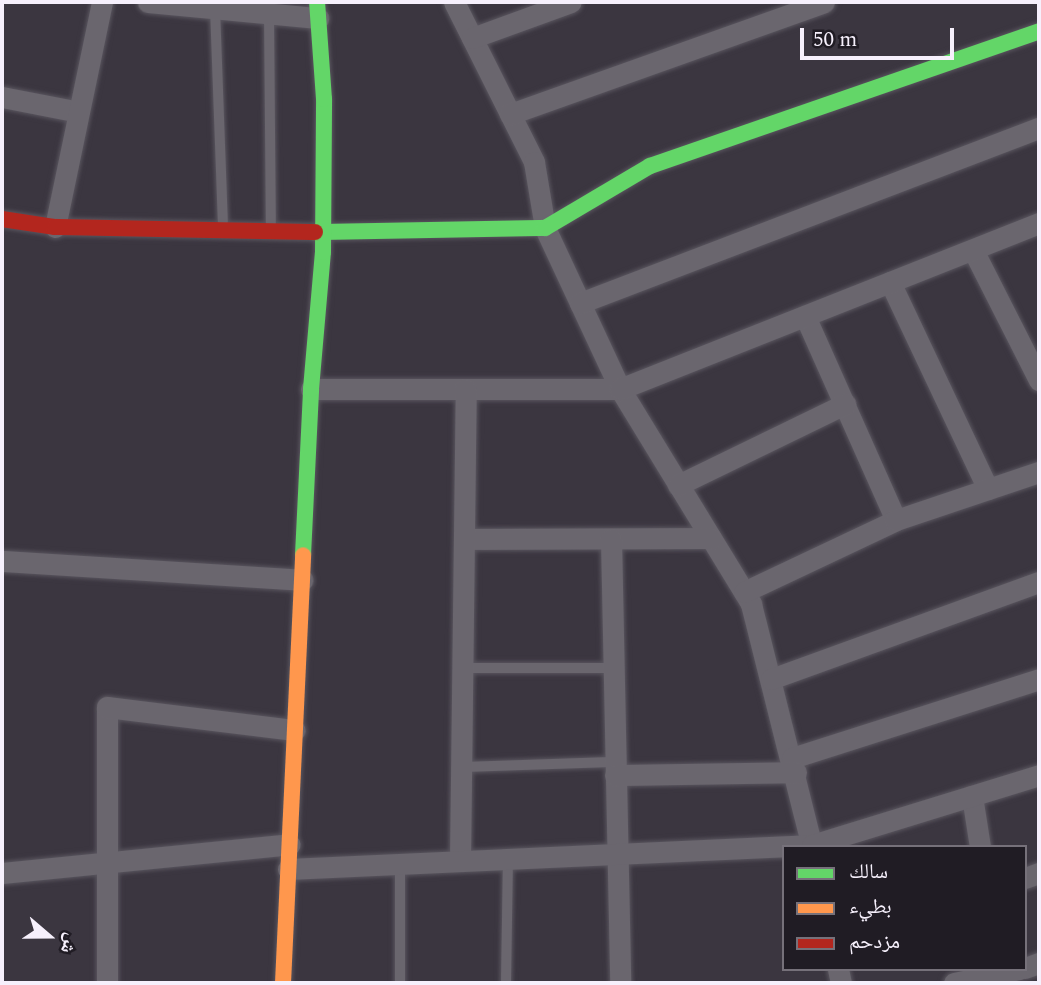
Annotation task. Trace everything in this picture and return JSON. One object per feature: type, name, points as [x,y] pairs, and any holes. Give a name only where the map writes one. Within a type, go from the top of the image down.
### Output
[{"type":"street","points":[[55,226],[102,2]]},
{"type":"street","points":[[148,2],[269,13],[321,7],[324,99],[322,233],[311,389],[283,983]]},
{"type":"street","points":[[454,2],[534,162],[545,228],[620,389],[751,604],[794,765],[812,845]]},
{"type":"street","points":[[472,38],[571,2]]},
{"type":"street","points":[[510,114],[824,2]]},
{"type":"street","points":[[2,219],[55,226],[322,233],[545,228],[650,166],[1039,31]]},
{"type":"street","points":[[2,97],[79,112]]},
{"type":"street","points":[[580,303],[1039,128]]},
{"type":"street","points":[[311,389],[620,389],[1039,223]]},
{"type":"street","points":[[973,250],[1039,380]]},
{"type":"street","points":[[890,282],[988,489]]},
{"type":"street","points":[[806,316],[897,520]]},
{"type":"street","points":[[460,861],[466,389]]},
{"type":"street","points":[[678,485],[845,404]]},
{"type":"street","points":[[744,592],[897,520],[1039,472]]},
{"type":"street","points":[[464,539],[711,538]]},
{"type":"street","points":[[611,539],[620,983]]},
{"type":"street","points":[[2,561],[302,580]]},
{"type":"street","points":[[771,679],[1039,582]]},
{"type":"street","points":[[615,769],[794,765],[1039,679]]},
{"type":"street","points":[[107,983],[107,707],[295,730]]},
{"type":"street","points":[[815,845],[1039,775]]},
{"type":"street","points":[[972,796],[980,845]]},
{"type":"street","points":[[2,873],[290,844]]},
{"type":"street","points":[[288,869],[782,847]]},
{"type":"street","points":[[954,983],[1006,974]]},
{"type":"lane","points":[[215,8],[223,230]]},
{"type":"lane","points":[[269,13],[271,231]]},
{"type":"lane","points":[[462,668],[613,668]]},
{"type":"lane","points":[[461,767],[615,769]]},
{"type":"lane","points":[[506,983],[508,859]]},
{"type":"lane","points":[[400,864],[400,983]]},
{"type":"traffic: fast","points":[[303,555],[311,389],[323,252],[324,99],[317,2]]},
{"type":"traffic: fast","points":[[315,232],[545,228],[650,166],[1039,31]]},
{"type":"traffic: slow","points":[[283,983],[303,555]]},
{"type":"traffic: jam","points":[[2,219],[55,227],[315,232]]}]
